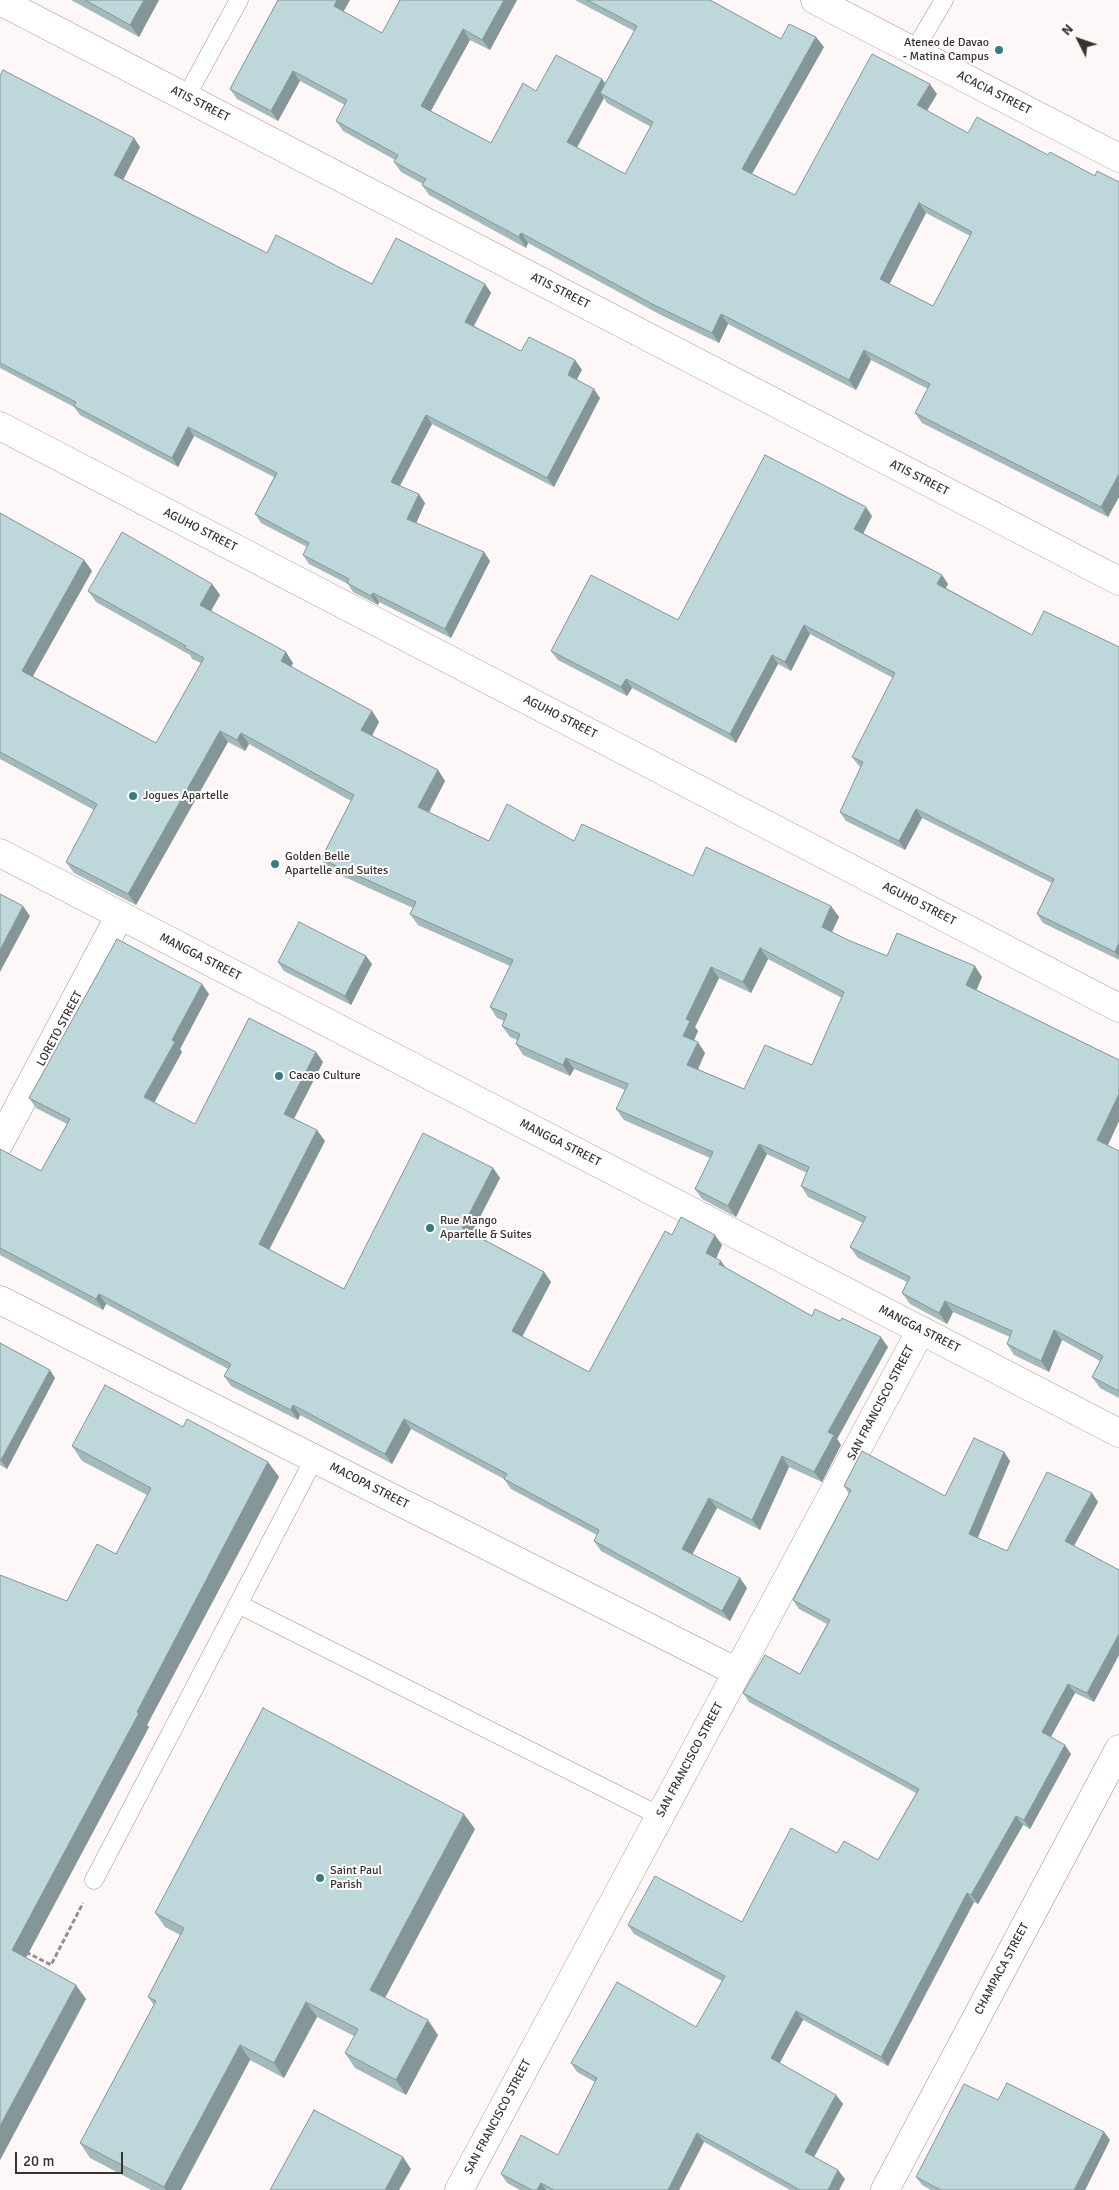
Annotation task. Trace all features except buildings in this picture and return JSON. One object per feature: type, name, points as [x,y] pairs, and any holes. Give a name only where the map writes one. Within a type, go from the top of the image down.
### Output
[{"type":"street","name":"ACACIA STREET","points":[[815,0],[1119,158]]},
{"type":"street","name":"ATIS STREET","points":[[0,1],[1119,582]]},
{"type":"street","name":"AGUHO STREET","points":[[0,426],[1119,1008]]},
{"type":"street","name":"MANGGA STREET","points":[[0,854],[1119,1433]]},
{"type":"street","name":"LORETO STREET","points":[[0,1142],[120,916]]},
{"type":"street","name":"MACOPA STREET","points":[[0,1300],[737,1672]]},
{"type":"street","name":"SAN FRANCISCO STREET","points":[[459,2190],[921,1330]]},
{"type":"street","name":"CHAMPACA STREET","points":[[885,2190],[1119,1749]]},
{"type":"lane","points":[[186,96],[239,0]]},
{"type":"lane","points":[[914,51],[944,0]]},
{"type":"lane","points":[[94,1880],[314,1459]]},
{"type":"lane","points":[[238,1604],[660,1816]]},
{"type":"path","points":[[17,1948],[51,1966],[94,1880]]},
{"type":"place","name":"Ateneo de Davao - Matina Campus","points":[[999,50]]},
{"type":"place","name":"Jogues Apartelle","points":[[133,796]]},
{"type":"place","name":"Golden Belle Apartelle and Suites","points":[[275,864]]},
{"type":"place","name":"Cacao Culture","points":[[279,1076]]},
{"type":"place","name":"Rue Mango Apartelle & Suites","points":[[430,1228]]},
{"type":"place","name":"Saint Paul Parish","points":[[320,1878]]}]
